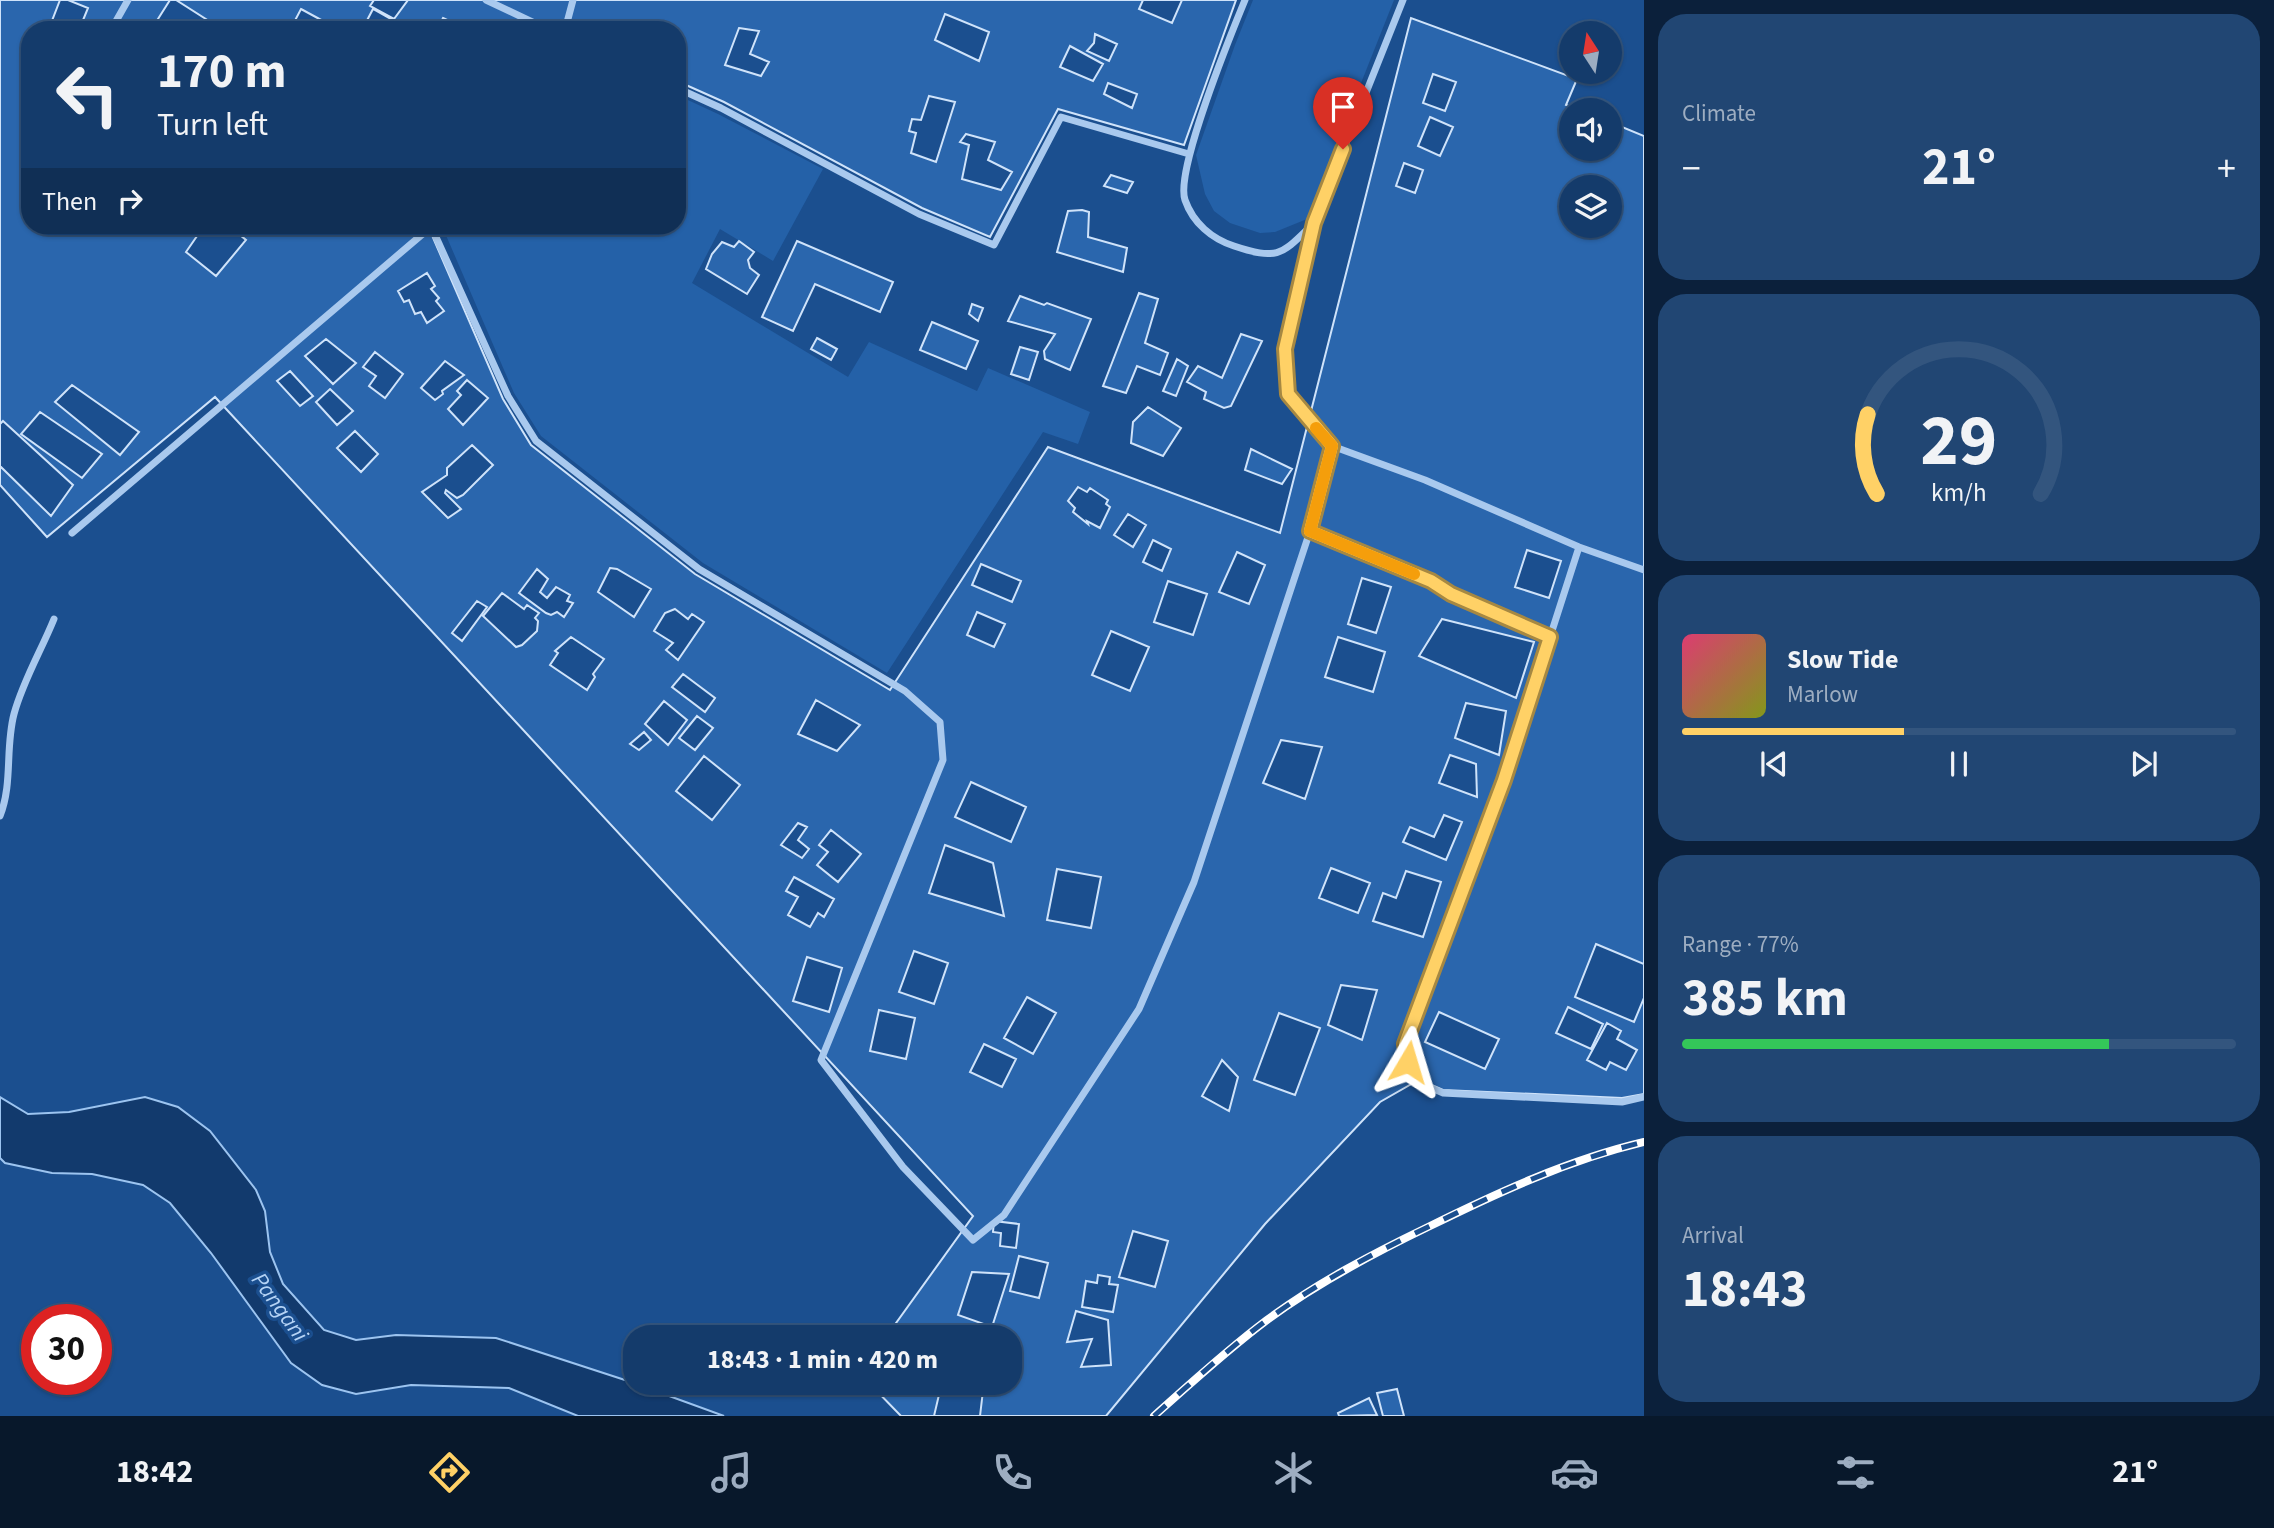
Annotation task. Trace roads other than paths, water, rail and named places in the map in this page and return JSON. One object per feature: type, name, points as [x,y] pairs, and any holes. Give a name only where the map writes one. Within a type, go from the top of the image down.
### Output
[{"type":"street","points":[[116,21],[128,0]]},
{"type":"street","points":[[486,0],[530,21]]},
{"type":"street","points":[[567,21],[573,0]]},
{"type":"street","points":[[1245,0],[1189,154],[1184,198],[1198,224],[1220,241],[1257,254],[1283,252],[1314,223]]},
{"type":"street","points":[[1403,0],[1314,223],[1285,349],[1288,394],[1332,446],[1424,480],[1579,547],[1644,570]]},
{"type":"street","points":[[686,92],[721,108],[919,214],[994,245],[1061,117],[1189,154]]},
{"type":"street","points":[[72,533],[421,235]]},
{"type":"street","points":[[436,235],[508,396],[536,441],[699,569],[905,691],[940,722],[943,760],[821,1060],[903,1167],[973,1240],[1004,1215],[1139,1009],[1194,882],[1310,531],[1332,446]]},
{"type":"street","points":[[1310,531],[1431,581],[1451,594],[1550,637]]},
{"type":"street","points":[[1579,547],[1504,780],[1405,1044],[1408,1062],[1422,1085],[1443,1093],[1622,1102],[1644,1097]]},
{"type":"street","points":[[0,816],[6,800],[13,716],[29,671],[54,619]]},
{"type":"water","name":"Pangani","points":[[0,1097],[28,1114],[69,1112],[145,1097],[178,1107],[210,1131],[256,1190],[265,1211],[270,1252],[283,1284],[324,1330],[356,1340],[396,1335],[496,1338],[623,1379],[623,1395],[666,1395],[724,1416],[578,1416],[509,1388],[411,1385],[356,1394],[322,1385],[291,1363],[211,1253],[170,1203],[143,1185],[92,1174],[52,1173],[5,1163],[0,1158]]},
{"type":"railway","points":[[1154,1416],[1252,1331],[1286,1306],[1345,1270],[1407,1237],[1507,1190],[1588,1158],[1644,1142]]}]
